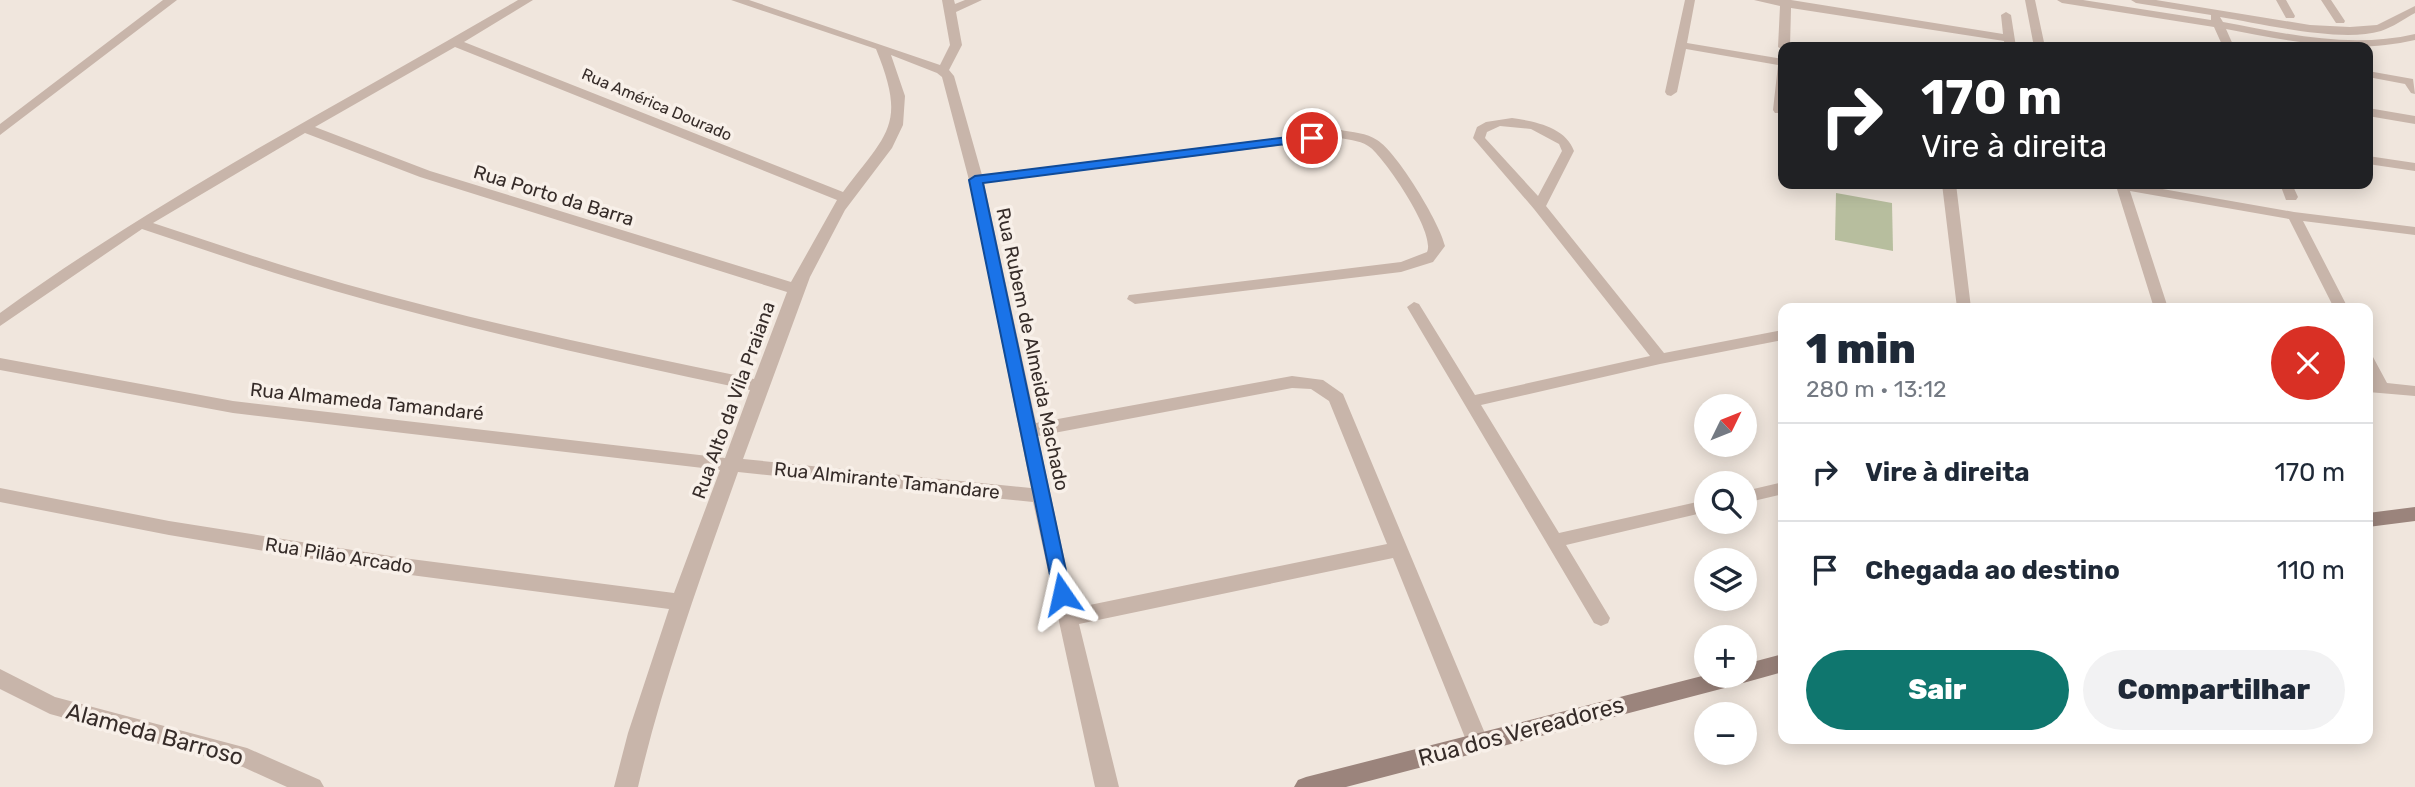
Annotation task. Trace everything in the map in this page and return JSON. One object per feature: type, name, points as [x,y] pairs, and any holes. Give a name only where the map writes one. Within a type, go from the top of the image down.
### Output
[{"type":"street","points":[[2,128],[172,0]]},
{"type":"street","points":[[0,321],[74,267],[141,224],[527,0]]},
{"type":"street","points":[[737,0],[942,70],[956,53],[957,45],[949,5],[976,0]]},
{"type":"street","name":"Rua América Dourado","points":[[456,43],[846,198]]},
{"type":"street","name":"Rua Alto da Vila Praiana","points":[[626,787],[639,733],[681,602],[796,289],[819,241],[846,198],[881,154],[897,125],[900,113],[899,98],[881,47]]},
{"type":"street","name":"Rua Rubem de Almeida Machado","points":[[942,70],[948,76],[975,180],[1067,618],[1107,787]]},
{"type":"street","name":"Rua Porto da Barra","points":[[305,128],[425,174],[796,289]]},
{"type":"street","points":[[975,180],[1340,134],[1355,136],[1376,146],[1416,199],[1434,231],[1437,246],[1434,252],[1420,263],[1135,299]]},
{"type":"street","points":[[141,224],[353,291],[568,345],[759,386]]},
{"type":"street","name":"Rua Almameda Tamandaré","points":[[0,364],[233,407],[732,465]]},
{"type":"street","points":[[1029,430],[1292,382],[1324,386],[1337,398],[1478,743]]},
{"type":"street","name":"Rua Almirante Tamandare","points":[[732,465],[1042,496]]},
{"type":"street","name":"Rua Pilão Arcado","points":[[0,495],[169,528],[403,566],[681,602]]},
{"type":"street","points":[[2373,519],[2415,514]]},
{"type":"street","points":[[1067,618],[1397,550]]},
{"type":"street","points":[[1757,670],[1778,664]]},
{"type":"street","name":"Alameda Barroso","points":[[0,678],[50,705],[247,758],[312,787]]},
{"type":"street","name":"Rua dos Vereadores","points":[[1306,787],[1694,687]]},
{"type":"lane","points":[[1671,92],[1690,0]]},
{"type":"lane","points":[[1759,0],[1786,2],[2005,42]]},
{"type":"lane","points":[[2030,0],[2039,42]]},
{"type":"lane","points":[[2062,0],[2339,42]]},
{"type":"lane","points":[[2136,0],[2249,16],[2310,28],[2350,30],[2379,28],[2415,9]]},
{"type":"lane","points":[[2281,0],[2290,16]]},
{"type":"lane","points":[[2326,0],[2340,21]]},
{"type":"lane","points":[[1784,42],[1786,2]]},
{"type":"lane","points":[[2213,11],[2226,42]]},
{"type":"lane","points":[[2006,15],[2010,42]]},
{"type":"lane","points":[[2249,16],[2262,42]]},
{"type":"lane","points":[[2373,44],[2394,43],[2415,37]]},
{"type":"lane","points":[[1681,45],[1778,62]]},
{"type":"lane","points":[[2373,75],[2409,80],[2415,90]]},
{"type":"lane","points":[[2373,113],[2415,120]]},
{"type":"lane","points":[[1539,206],[1567,150],[1565,142],[1549,132],[1515,122],[1487,125],[1480,130],[1479,138],[1539,206],[1660,359]]},
{"type":"lane","points":[[2373,161],[2415,167]]},
{"type":"lane","points":[[1950,189],[1963,303]]},
{"type":"lane","points":[[2119,189],[2159,303]]},
{"type":"lane","points":[[2145,189],[2294,216],[2415,231]]},
{"type":"lane","points":[[2294,216],[2338,303]]},
{"type":"lane","points":[[1414,307],[1601,618]]},
{"type":"lane","points":[[1471,402],[1660,359],[1778,336]]},
{"type":"lane","points":[[2374,387],[2415,391]]},
{"type":"lane","points":[[1757,494],[1778,489]]},
{"type":"lane","points":[[1555,541],[1694,509]]},
{"type":"green space","points":[[1836,193],[1892,203],[1893,251],[1835,240]]},
{"type":"route","points":[[1062,594],[975,180],[1312,138]]}]
